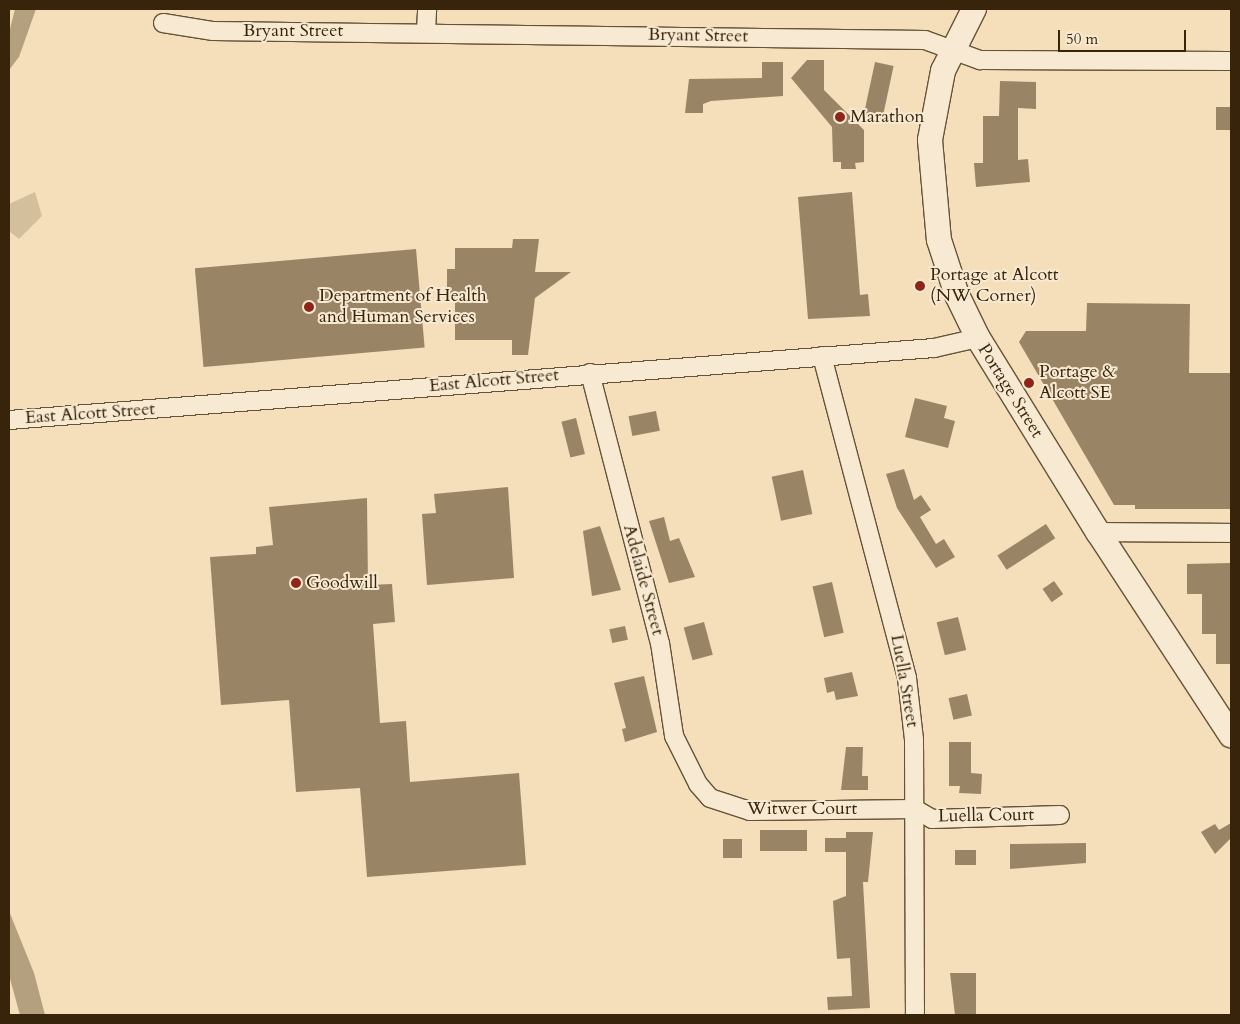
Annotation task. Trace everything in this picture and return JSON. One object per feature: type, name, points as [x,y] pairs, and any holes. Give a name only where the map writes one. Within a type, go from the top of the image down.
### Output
[{"type":"main road","name":"Portage Street","points":[[974,9],[951,50],[936,100],[930,173],[939,240],[978,338],[1098,532],[1231,735]]},
{"type":"street","points":[[426,32],[427,9]]},
{"type":"street","name":"Bryant Street","points":[[163,23],[213,31],[426,32],[925,40],[980,60],[1231,61]]},
{"type":"street","name":"East Alcott Street","points":[[9,420],[590,373],[934,348],[978,338]]},
{"type":"street","name":"Luella Street","points":[[822,356],[907,678],[915,809],[915,1015]]},
{"type":"street","name":"Adelaide Street","points":[[590,373],[660,643],[668,713],[698,784]]},
{"type":"street","points":[[1098,532],[1231,533]]},
{"type":"street","name":"Witwer Court","points":[[698,784],[710,798],[750,811],[915,809]]},
{"type":"street","name":"Luella Court","points":[[915,809],[932,818],[1060,815]]},
{"type":"shaded area","points":[[15,9],[36,9],[19,57],[9,70],[9,33]]},
{"type":"shaded area","points":[[35,192],[42,216],[19,239],[9,231],[9,204]]},
{"type":"shaded area","points":[[9,911],[34,973],[45,1015],[20,1015],[9,975]]},
{"type":"building","points":[[807,60],[824,60],[824,90],[864,130],[864,162],[855,163],[856,169],[841,169],[841,162],[833,162],[832,127],[791,78]]},
{"type":"building","points":[[762,62],[783,62],[783,96],[711,101],[703,104],[703,113],[685,113],[689,79],[762,78]]},
{"type":"building","points":[[875,62],[894,66],[882,120],[864,116]]},
{"type":"building","points":[[1000,81],[1036,82],[1036,109],[1018,108],[1018,160],[1028,159],[1030,182],[976,187],[974,163],[983,163],[983,116],[999,116]]},
{"type":"building","points":[[1216,107],[1231,107],[1231,130],[1216,130]]},
{"type":"building","points":[[852,192],[860,295],[868,294],[870,316],[808,319],[798,197]]},
{"type":"building","points":[[513,239],[539,239],[535,272],[571,272],[535,298],[528,355],[512,355],[512,340],[455,340],[455,297],[447,297],[447,269],[455,269],[455,248],[512,248]]},
{"type":"building","name":"Department of Health and Human Services","points":[[416,249],[425,348],[203,367],[195,268]]},
{"type":"building","points":[[1087,303],[1190,304],[1189,373],[1231,373],[1231,509],[1135,509],[1135,505],[1114,505],[1019,342],[1026,331],[1086,331]]},
{"type":"building","points":[[915,398],[947,406],[944,418],[955,421],[948,448],[905,437]]},
{"type":"building","points":[[656,411],[660,431],[632,436],[629,416]]},
{"type":"building","points":[[576,418],[585,454],[570,458],[561,422]]},
{"type":"building","points":[[904,469],[914,500],[921,495],[931,510],[920,517],[936,544],[944,539],[955,557],[936,568],[897,508],[886,474]]},
{"type":"building","points":[[803,470],[812,514],[781,521],[772,477]]},
{"type":"building","points":[[508,487],[514,578],[427,585],[422,514],[436,513],[434,494]]},
{"type":"building","points":[[367,498],[368,585],[392,584],[395,622],[373,624],[380,723],[406,721],[410,782],[519,773],[526,865],[367,877],[360,788],[296,792],[289,700],[221,705],[210,557],[256,554],[256,547],[273,545],[269,507]]},
{"type":"building","points":[[664,517],[670,541],[679,538],[695,577],[669,583],[649,521]]},
{"type":"building","points":[[1046,524],[1055,538],[1007,570],[997,556]]},
{"type":"building","points":[[600,526],[621,590],[592,596],[583,531]]},
{"type":"building","points":[[1231,563],[1231,664],[1216,664],[1216,634],[1202,634],[1202,594],[1187,594],[1187,564]]},
{"type":"building","points":[[1054,581],[1063,594],[1052,602],[1043,589]]},
{"type":"building","points":[[832,582],[844,633],[824,637],[813,586]]},
{"type":"building","points":[[958,617],[966,650],[945,655],[937,622]]},
{"type":"building","points":[[704,622],[713,655],[693,660],[684,627]]},
{"type":"building","points":[[625,626],[628,640],[612,643],[609,629]]},
{"type":"building","points":[[852,672],[858,696],[836,700],[834,691],[827,693],[824,678]]},
{"type":"building","points":[[644,676],[657,732],[625,742],[622,729],[626,728],[614,683]]},
{"type":"building","points":[[967,694],[972,715],[953,720],[948,698]]},
{"type":"building","points":[[949,742],[971,742],[971,773],[982,774],[981,794],[959,793],[960,786],[949,786]]},
{"type":"building","points":[[846,747],[863,747],[862,776],[868,776],[868,790],[841,790]]},
{"type":"building","points":[[1231,823],[1231,838],[1215,854],[1201,832],[1215,824],[1219,830]]},
{"type":"building","points":[[760,830],[807,830],[807,851],[760,851]]},
{"type":"building","points":[[846,832],[873,832],[868,882],[863,882],[870,1008],[828,1010],[827,997],[852,996],[850,958],[837,959],[833,901],[846,896],[846,852],[825,852],[825,838],[846,838]]},
{"type":"building","points":[[723,839],[742,839],[742,858],[723,858]]},
{"type":"building","points":[[1086,843],[1086,863],[1010,869],[1010,844]]},
{"type":"building","points":[[955,850],[976,850],[976,865],[955,865]]},
{"type":"building","points":[[950,973],[976,973],[976,1015],[955,1015]]},
{"type":"place","name":"Marathon","points":[[840,117]]},
{"type":"place","name":"Portage at Alcott (NW Corner)","points":[[920,286]]},
{"type":"place","name":"Department of Health and Human Services","points":[[309,307]]},
{"type":"place","name":"Portage & Alcott SE","points":[[1029,383]]},
{"type":"place","name":"Goodwill","points":[[296,583]]}]
